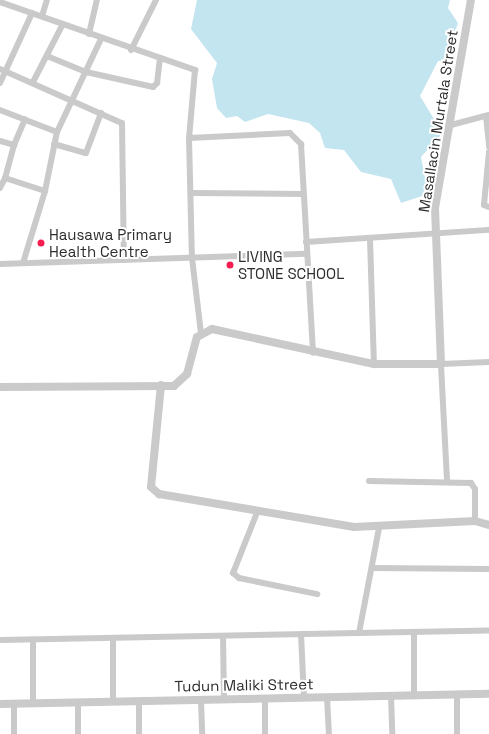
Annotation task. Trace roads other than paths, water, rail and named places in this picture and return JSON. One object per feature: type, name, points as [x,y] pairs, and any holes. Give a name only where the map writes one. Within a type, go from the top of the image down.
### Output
[{"type":"street","points":[[42,16],[46,0]]},
{"type":"street","points":[[89,34],[98,0]]},
{"type":"street","points":[[131,50],[156,0]]},
{"type":"street","name":"Masallacin Murtala Street","points":[[441,364],[435,234],[438,192],[472,0]]},
{"type":"street","points":[[0,2],[42,16],[131,50],[195,70],[189,138],[192,258],[201,333],[184,380],[174,386],[0,388]]},
{"type":"street","points":[[0,84],[3,70],[32,13]]},
{"type":"street","points":[[33,82],[62,24]]},
{"type":"street","points":[[23,263],[45,191],[57,132],[71,98],[86,72],[101,39]]},
{"type":"street","points":[[46,56],[86,72],[152,87],[157,83],[160,58]]},
{"type":"street","points":[[3,70],[71,98],[123,125],[124,260]]},
{"type":"street","points":[[0,110],[57,132]]},
{"type":"street","points":[[54,144],[86,153],[101,113]]},
{"type":"street","points":[[451,125],[488,116],[489,147]]},
{"type":"street","points":[[0,188],[5,178],[14,145],[25,119]]},
{"type":"street","points":[[189,138],[290,133],[301,144],[306,254],[313,353]]},
{"type":"street","points":[[0,141],[14,145]]},
{"type":"street","points":[[489,152],[484,205],[489,207]]},
{"type":"street","points":[[5,178],[45,191]]},
{"type":"street","points":[[191,193],[303,194]]},
{"type":"street","points":[[306,242],[489,230]]},
{"type":"street","points":[[370,239],[374,364]]},
{"type":"street","points":[[0,264],[306,254]]},
{"type":"street","points":[[201,333],[212,329],[313,353],[374,364],[489,362]]},
{"type":"street","points":[[441,364],[447,480]]},
{"type":"street","points":[[161,386],[151,487],[154,492],[258,510],[380,528],[475,521],[489,525]]},
{"type":"street","points":[[369,481],[447,480],[474,486],[475,521]]},
{"type":"street","points":[[258,510],[233,573],[239,578],[317,594]]},
{"type":"street","points":[[360,633],[380,528]]},
{"type":"street","points":[[373,568],[489,569]]},
{"type":"street","points":[[0,640],[489,631]]},
{"type":"street","points":[[414,632],[414,696]]},
{"type":"street","points":[[301,634],[304,698]]},
{"type":"street","points":[[223,636],[224,700]]},
{"type":"street","points":[[113,638],[113,702]]},
{"type":"street","points":[[33,640],[33,703]]},
{"type":"street","name":"Tudun Maliki Street","points":[[0,704],[489,694]]},
{"type":"street","points":[[457,695],[457,734]]},
{"type":"street","points":[[391,696],[392,734]]},
{"type":"street","points":[[327,697],[329,734]]},
{"type":"street","points":[[265,699],[265,734]]},
{"type":"street","points":[[200,700],[202,734]]},
{"type":"street","points":[[139,701],[139,734]]},
{"type":"street","points":[[78,702],[78,734]]},
{"type":"street","points":[[14,704],[14,734]]},
{"type":"water","points":[[197,0],[450,0],[448,8],[458,23],[445,61],[438,61],[420,96],[440,129],[440,136],[421,157],[428,194],[401,203],[391,179],[361,172],[344,150],[325,148],[320,133],[309,123],[268,114],[245,122],[237,116],[226,118],[217,108],[212,79],[217,63],[191,29]]},
{"type":"place","name":"Hausawa Primary Health Centre","points":[[41,243]]},
{"type":"place","name":"LIVING STONE SCHOOL","points":[[230,265]]}]
